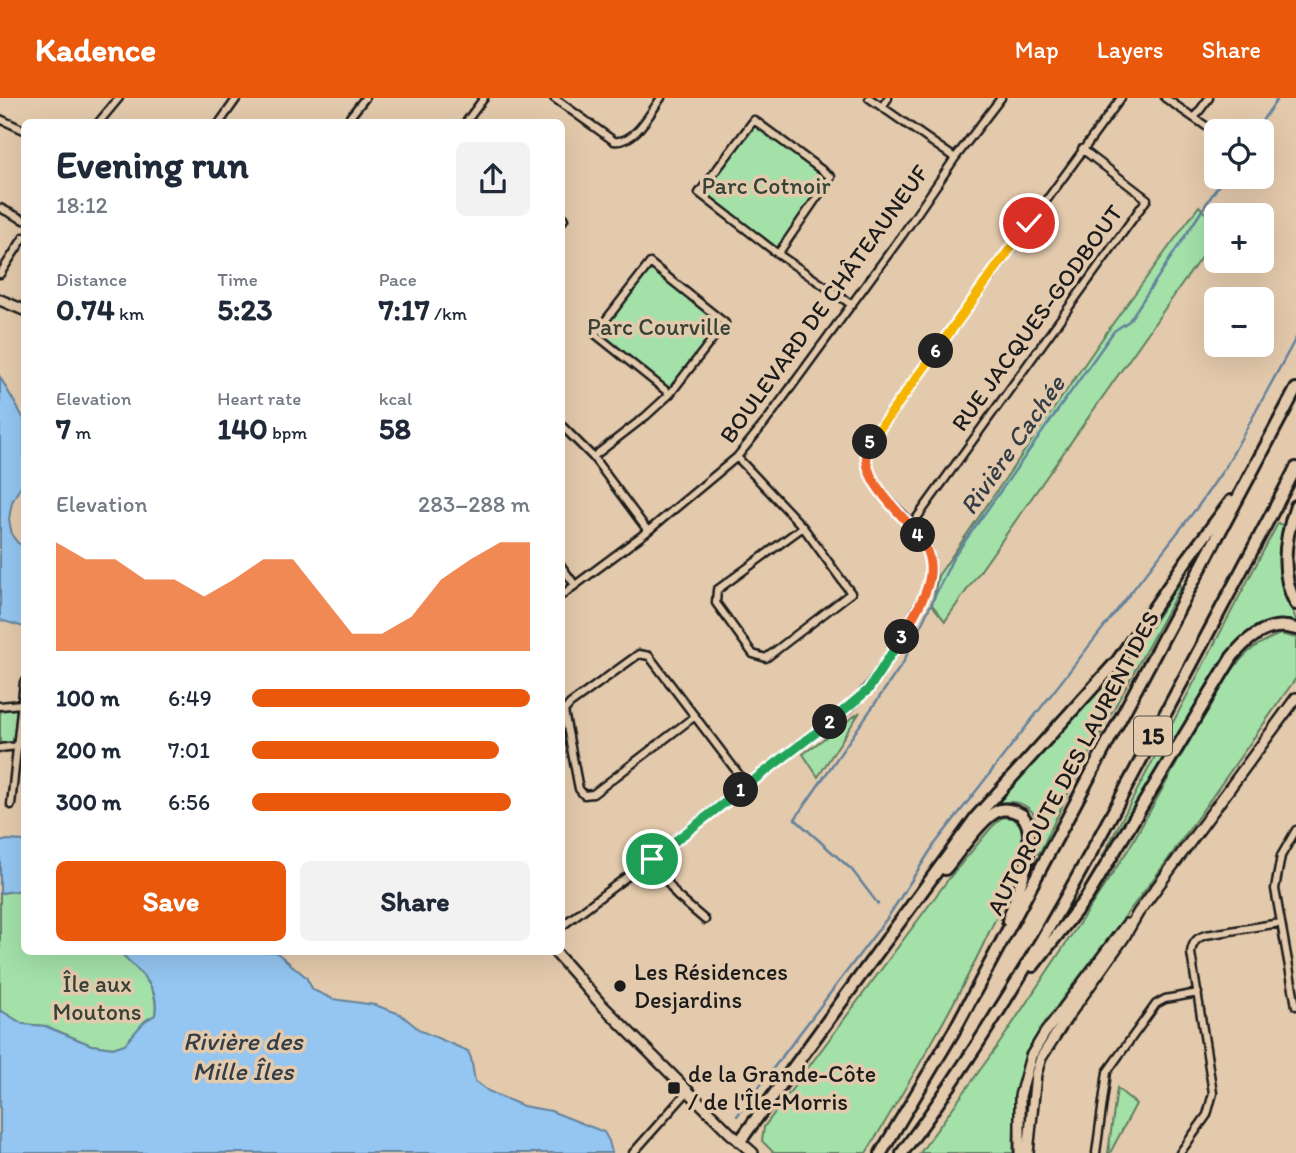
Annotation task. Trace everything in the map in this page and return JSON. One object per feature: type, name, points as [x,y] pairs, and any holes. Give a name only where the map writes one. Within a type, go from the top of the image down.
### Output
[{"type":"highway","name":"AUTOROUTE DES LAURENTIDES","points":[[881,1153],[933,1068],[1000,945],[1296,388]]},
{"type":"highway","name":"15","points":[[902,1153],[1005,1001],[1076,881],[1296,468]]},
{"type":"highway","points":[[740,1141],[990,798],[1123,654],[1186,561],[1249,476]]},
{"type":"highway","points":[[1296,506],[1288,534],[1285,563],[1296,604]]},
{"type":"highway","points":[[1005,1001],[1087,897],[1232,657],[1242,645],[1264,630],[1277,626],[1296,629]]},
{"type":"highway","points":[[890,936],[982,824],[995,813],[1006,810],[1019,813],[1025,818],[1030,838],[1027,859],[1000,945]]},
{"type":"street","points":[[102,119],[119,98]]},
{"type":"street","points":[[222,119],[237,98]]},
{"type":"street","points":[[348,119],[365,98]]},
{"type":"street","points":[[468,119],[484,98]]},
{"type":"street","points":[[554,98],[614,141],[622,142],[632,137],[661,98]]},
{"type":"street","points":[[869,98],[955,158]]},
{"type":"street","points":[[882,107],[888,98]]},
{"type":"street","name":"BOULEVARD DE CHÂTEAUNEUF","points":[[565,593],[648,531],[737,457],[852,305],[955,158],[1001,98]]},
{"type":"street","points":[[565,924],[868,690],[895,648],[931,581],[932,567],[926,546],[871,478],[865,458],[868,445],[1121,98]]},
{"type":"street","points":[[1165,98],[1204,125]]},
{"type":"street","points":[[1194,118],[1209,98]]},
{"type":"street","points":[[0,119],[21,129]]},
{"type":"street","points":[[779,254],[831,177],[754,120],[699,193],[779,254],[852,305]]},
{"type":"street","name":"RUE JACQUES-GODBOUT","points":[[911,526],[1147,199],[1082,149]]},
{"type":"street","points":[[0,208],[21,218]]},
{"type":"street","points":[[0,274],[21,242]]},
{"type":"street","points":[[593,457],[670,394],[725,323],[650,263],[595,334],[670,394]]},
{"type":"street","points":[[0,300],[21,309]]},
{"type":"street","points":[[565,429],[593,457],[648,531]]},
{"type":"street","points":[[737,457],[803,527],[851,593],[766,658],[753,654],[716,603],[717,590],[803,527]]},
{"type":"street","points":[[565,571],[575,585]]},
{"type":"street","points":[[565,710],[639,654],[649,656],[747,785]]},
{"type":"street","points":[[1028,1153],[1036,1074],[1041,1058],[1138,913],[1296,698]]},
{"type":"street","points":[[0,706],[21,704],[11,805]]},
{"type":"street","points":[[565,716],[579,789],[584,795],[593,794],[695,716]]},
{"type":"street","points":[[0,748],[17,746]]},
{"type":"street","points":[[1296,830],[1281,856],[1275,889],[1296,1006]]},
{"type":"street","points":[[652,859],[677,895],[705,920]]},
{"type":"street","points":[[1020,1153],[1020,1096],[1031,1056],[1045,1032],[1117,935],[1138,913]]},
{"type":"street","points":[[1180,1153],[1207,1115],[1213,1098],[1212,1076],[1191,953],[1193,945],[1199,937],[1280,923]]},
{"type":"street","points":[[557,955],[584,987],[753,1153]]},
{"type":"street","points":[[1096,1153],[1106,1077],[1111,1066],[1156,1004],[1165,999],[1198,993]]},
{"type":"street","points":[[633,1153],[688,1091]]},
{"type":"green space","name":"Parc Cotnoir","points":[[755,121],[831,177],[778,253],[699,194]]},
{"type":"green space","points":[[1199,206],[1204,212],[1204,253],[945,621],[932,605],[938,576],[1111,326]]},
{"type":"green space","name":"Parc Courville","points":[[651,264],[725,323],[670,393],[594,335]]},
{"type":"green space","points":[[1278,523],[1284,526],[1281,579],[1285,597],[1296,622],[1282,620],[1257,627],[1229,653],[1213,675],[1107,859],[1102,857]]},
{"type":"green space","points":[[1178,585],[1181,586],[1072,785],[1041,850],[1036,853],[1039,828],[1030,810],[1024,805],[1009,802],[1001,803],[988,812],[1113,675],[1150,629]]},
{"type":"green space","points":[[1280,634],[1296,638],[1296,678],[1164,865],[1059,1003],[1024,1061],[1015,1097],[1013,1153],[920,1153],[1001,1041],[1128,850],[1221,685],[1246,654]]},
{"type":"green space","points":[[17,709],[14,744],[0,745],[0,711]]},
{"type":"green space","points":[[860,712],[818,777],[803,754]]},
{"type":"green space","points":[[1009,817],[1019,824],[1024,839],[1011,887],[947,1014],[866,1153],[774,1153],[762,1141],[764,1127],[950,877],[990,829],[1001,818]]},
{"type":"green space","name":"Île aux Moutons","points":[[21,890],[21,955],[123,955],[151,987],[156,1005],[155,1015],[145,1021],[125,1044],[113,1048],[91,1045],[46,1026],[23,1024],[0,1010],[0,893]]},
{"type":"green space","points":[[1117,1088],[1136,1104],[1108,1153]]},
{"type":"water","points":[[0,377],[21,414],[21,486],[12,502],[9,519],[12,535],[21,545],[21,626],[0,620]]},
{"type":"water","points":[[21,841],[21,890],[0,893],[0,842]]},
{"type":"water","name":"Rivière des Mille Îles","points":[[123,955],[280,955],[306,977],[313,990],[333,999],[375,1005],[400,1014],[421,1031],[468,1051],[475,1081],[488,1091],[523,1106],[551,1111],[604,1132],[612,1153],[0,1153],[0,1010],[23,1024],[45,1026],[91,1045],[113,1048],[125,1044],[145,1021],[155,1015],[155,996],[141,973]]},
{"type":"waterway","name":"Rivière Cachée","points":[[1263,119],[1278,98]]},
{"type":"waterway","name":"Rivière Cachée","points":[[878,904],[852,870],[795,819],[903,663],[953,558],[1114,331],[1129,321],[1216,189]]},
{"type":"waterway","points":[[737,1116],[888,917],[934,845],[1199,505],[1226,466],[1296,338]]},
{"type":"place","name":"Les Résidences Desjardins","points":[[620,986]]},
{"type":"place","name":"de la Grande-Côte / de l'Île-Morris","points":[[674,1088]]},
{"type":"route","points":[[652,859],[849,707],[868,690],[901,638],[931,581],[932,567],[926,546],[871,478],[865,458],[868,445],[1029,223]]}]
